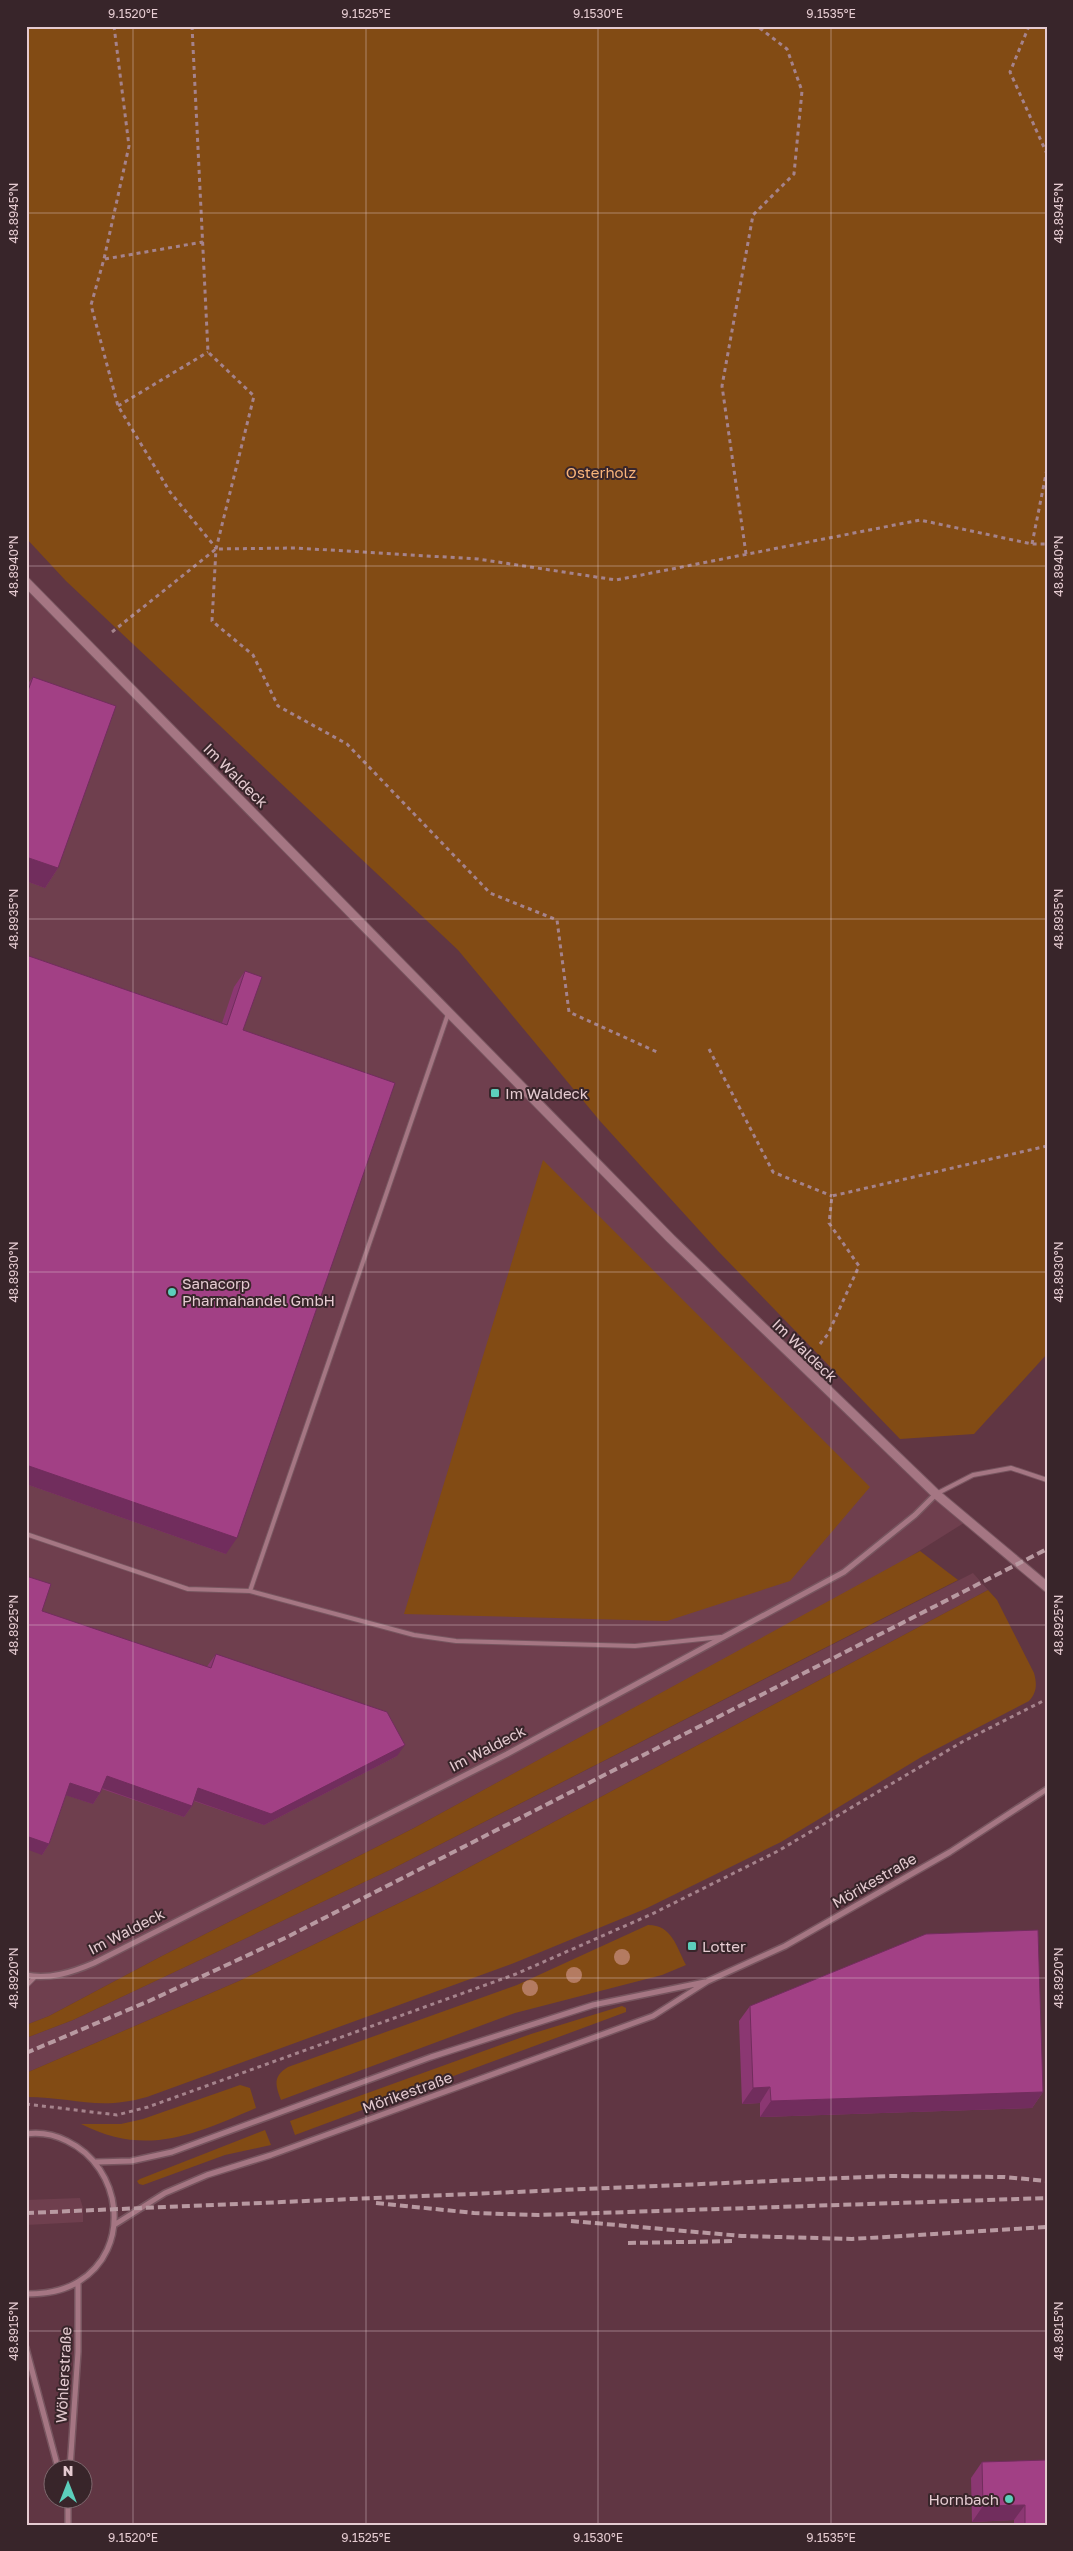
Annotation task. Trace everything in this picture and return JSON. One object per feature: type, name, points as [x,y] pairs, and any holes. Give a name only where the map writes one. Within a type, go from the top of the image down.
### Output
[{"type":"street","name":"Im Waldeck","points":[[26,582],[449,1011],[671,1240],[936,1494],[1047,1587]]},
{"type":"street","name":"Im Waldeck","points":[[26,1975],[36,1977],[71,1972],[94,1963],[507,1754],[844,1572],[915,1515],[936,1494]]},
{"type":"street","name":"Mörikestraße","points":[[114,2225],[165,2193],[207,2175],[271,2155],[653,2016],[708,1981],[793,1941],[950,1852],[1047,1789]]},
{"type":"street","name":"Mörikestraße","points":[[96,2162],[131,2161],[172,2152],[431,2057],[593,2005],[708,1981]]},
{"type":"street","points":[[26,2134],[56,2136],[78,2146],[96,2162],[105,2176],[115,2208],[110,2242],[102,2257],[78,2282],[54,2292],[26,2294]]},
{"type":"street","name":"Wöhlerstraße","points":[[71,2458],[78,2352],[78,2282]]},
{"type":"street","name":"Wöhlerstraße","points":[[26,2348],[55,2458]]},
{"type":"street","points":[[68,2508],[68,2525]]},
{"type":"lane","points":[[250,1591],[449,1011]]},
{"type":"lane","points":[[936,1494],[973,1475],[1011,1468],[1047,1480]]},
{"type":"lane","points":[[26,1534],[188,1589],[250,1591],[414,1635],[456,1641],[635,1646],[728,1636]]},
{"type":"lane","points":[[26,1986],[36,1977]]},
{"type":"path","points":[[114,26],[129,146],[104,259],[91,305],[118,406],[170,492],[216,549]]},
{"type":"path","points":[[192,26],[208,352],[254,396],[216,549],[212,621],[253,655],[278,706],[347,744],[490,894],[556,920],[569,1012],[657,1052]]},
{"type":"path","points":[[746,554],[722,386],[754,215],[794,174],[802,91],[788,49],[757,26]]},
{"type":"path","points":[[1029,26],[1010,72],[1047,154]]},
{"type":"path","points":[[104,259],[203,242]]},
{"type":"path","points":[[118,406],[208,352]]},
{"type":"path","points":[[1032,544],[1047,469]]},
{"type":"path","points":[[92,648],[216,549],[296,548],[478,560],[616,580],[920,520],[1032,544],[1047,544]]},
{"type":"path","points":[[709,1049],[773,1172],[832,1196],[1047,1146]]},
{"type":"path","points":[[801,1365],[828,1334],[859,1266],[829,1222],[832,1196]]},
{"type":"path","points":[[26,2104],[117,2115],[148,2107],[516,1974],[652,1914],[778,1851],[962,1742],[1047,1699]]},
{"type":"shaded area","points":[[26,582],[671,1239],[967,1521],[900,1563],[414,1828],[160,1957],[49,2016],[26,2025]]},
{"type":"shaded area","points":[[973,1573],[988,1590],[434,1886],[239,1981],[26,2073],[26,2038],[73,2020],[392,1869]]},
{"type":"shaded area","points":[[80,2198],[83,2208],[83,2222],[26,2225],[26,2200]]},
{"type":"green space","name":"Osterholz","points":[[26,26],[1047,26],[1047,1354],[974,1434],[900,1439],[718,1251],[600,1121],[458,950],[66,581],[26,538]]},
{"type":"green space","points":[[543,1160],[870,1487],[790,1581],[667,1621],[404,1614]]},
{"type":"green space","points":[[920,1551],[958,1580],[392,1869],[73,2020],[26,2038],[26,2025],[49,2016],[160,1957],[414,1828]]},
{"type":"green space","points":[[988,1590],[997,1600],[1034,1673],[1036,1688],[1029,1701],[923,1756],[781,1842],[645,1909],[514,1963],[147,2097],[130,2101],[100,2103],[26,2097],[26,2073],[239,1981],[434,1886]]},
{"type":"green space","points":[[1047,1874],[1047,2093],[1045,2093],[1045,1875]]},
{"type":"green space","points":[[648,1925],[656,1926],[668,1933],[676,1944],[686,1965],[662,1975],[515,2013],[281,2100],[277,2090],[277,2081],[283,2070],[288,2067],[517,1985]]},
{"type":"green space","points":[[622,2006],[626,2008],[626,2012],[295,2135],[290,2121],[531,2034]]},
{"type":"green space","points":[[240,2085],[250,2088],[256,2108],[190,2134],[148,2141],[105,2134],[81,2124],[121,2124],[143,2119]]},
{"type":"green space","points":[[265,2130],[271,2145],[225,2155],[143,2185],[137,2181],[140,2179]]},
{"type":"building","points":[[33,677],[116,706],[58,868],[26,857],[26,696]]},
{"type":"building","name":"Sanacorp Pharmahandel GmbH","points":[[26,955],[227,1025],[245,971],[262,977],[243,1030],[395,1083],[237,1538],[26,1465]]},
{"type":"building","points":[[26,1576],[51,1584],[42,1611],[211,1668],[216,1654],[387,1712],[405,1745],[271,1814],[198,1788],[192,1806],[107,1776],[100,1793],[70,1783],[49,1844],[26,1836]]},
{"type":"building","points":[[1038,1930],[1043,2092],[771,2101],[770,2087],[753,2088],[750,2006],[926,1934]]},
{"type":"building","name":"Hornbach","points":[[1047,2460],[1047,2525],[1025,2525],[1025,2505],[983,2506],[982,2462]]},
{"type":"railway","points":[[26,2053],[149,2001],[287,1937],[1047,1549]]},
{"type":"railway","points":[[26,2213],[889,2176],[1004,2177],[1047,2181]]},
{"type":"railway","points":[[376,2203],[474,2213],[538,2215],[1047,2198]]},
{"type":"railway","points":[[571,2221],[742,2236],[852,2239],[1047,2227]]},
{"type":"railway","points":[[628,2243],[735,2241]]},
{"type":"place","name":"Im Waldeck","points":[[495,1093]]},
{"type":"place","name":"Sanacorp Pharmahandel GmbH","points":[[172,1292]]},
{"type":"place","name":"Lotter","points":[[692,1946]]},
{"type":"place","name":"Hornbach","points":[[1009,2499]]}]
